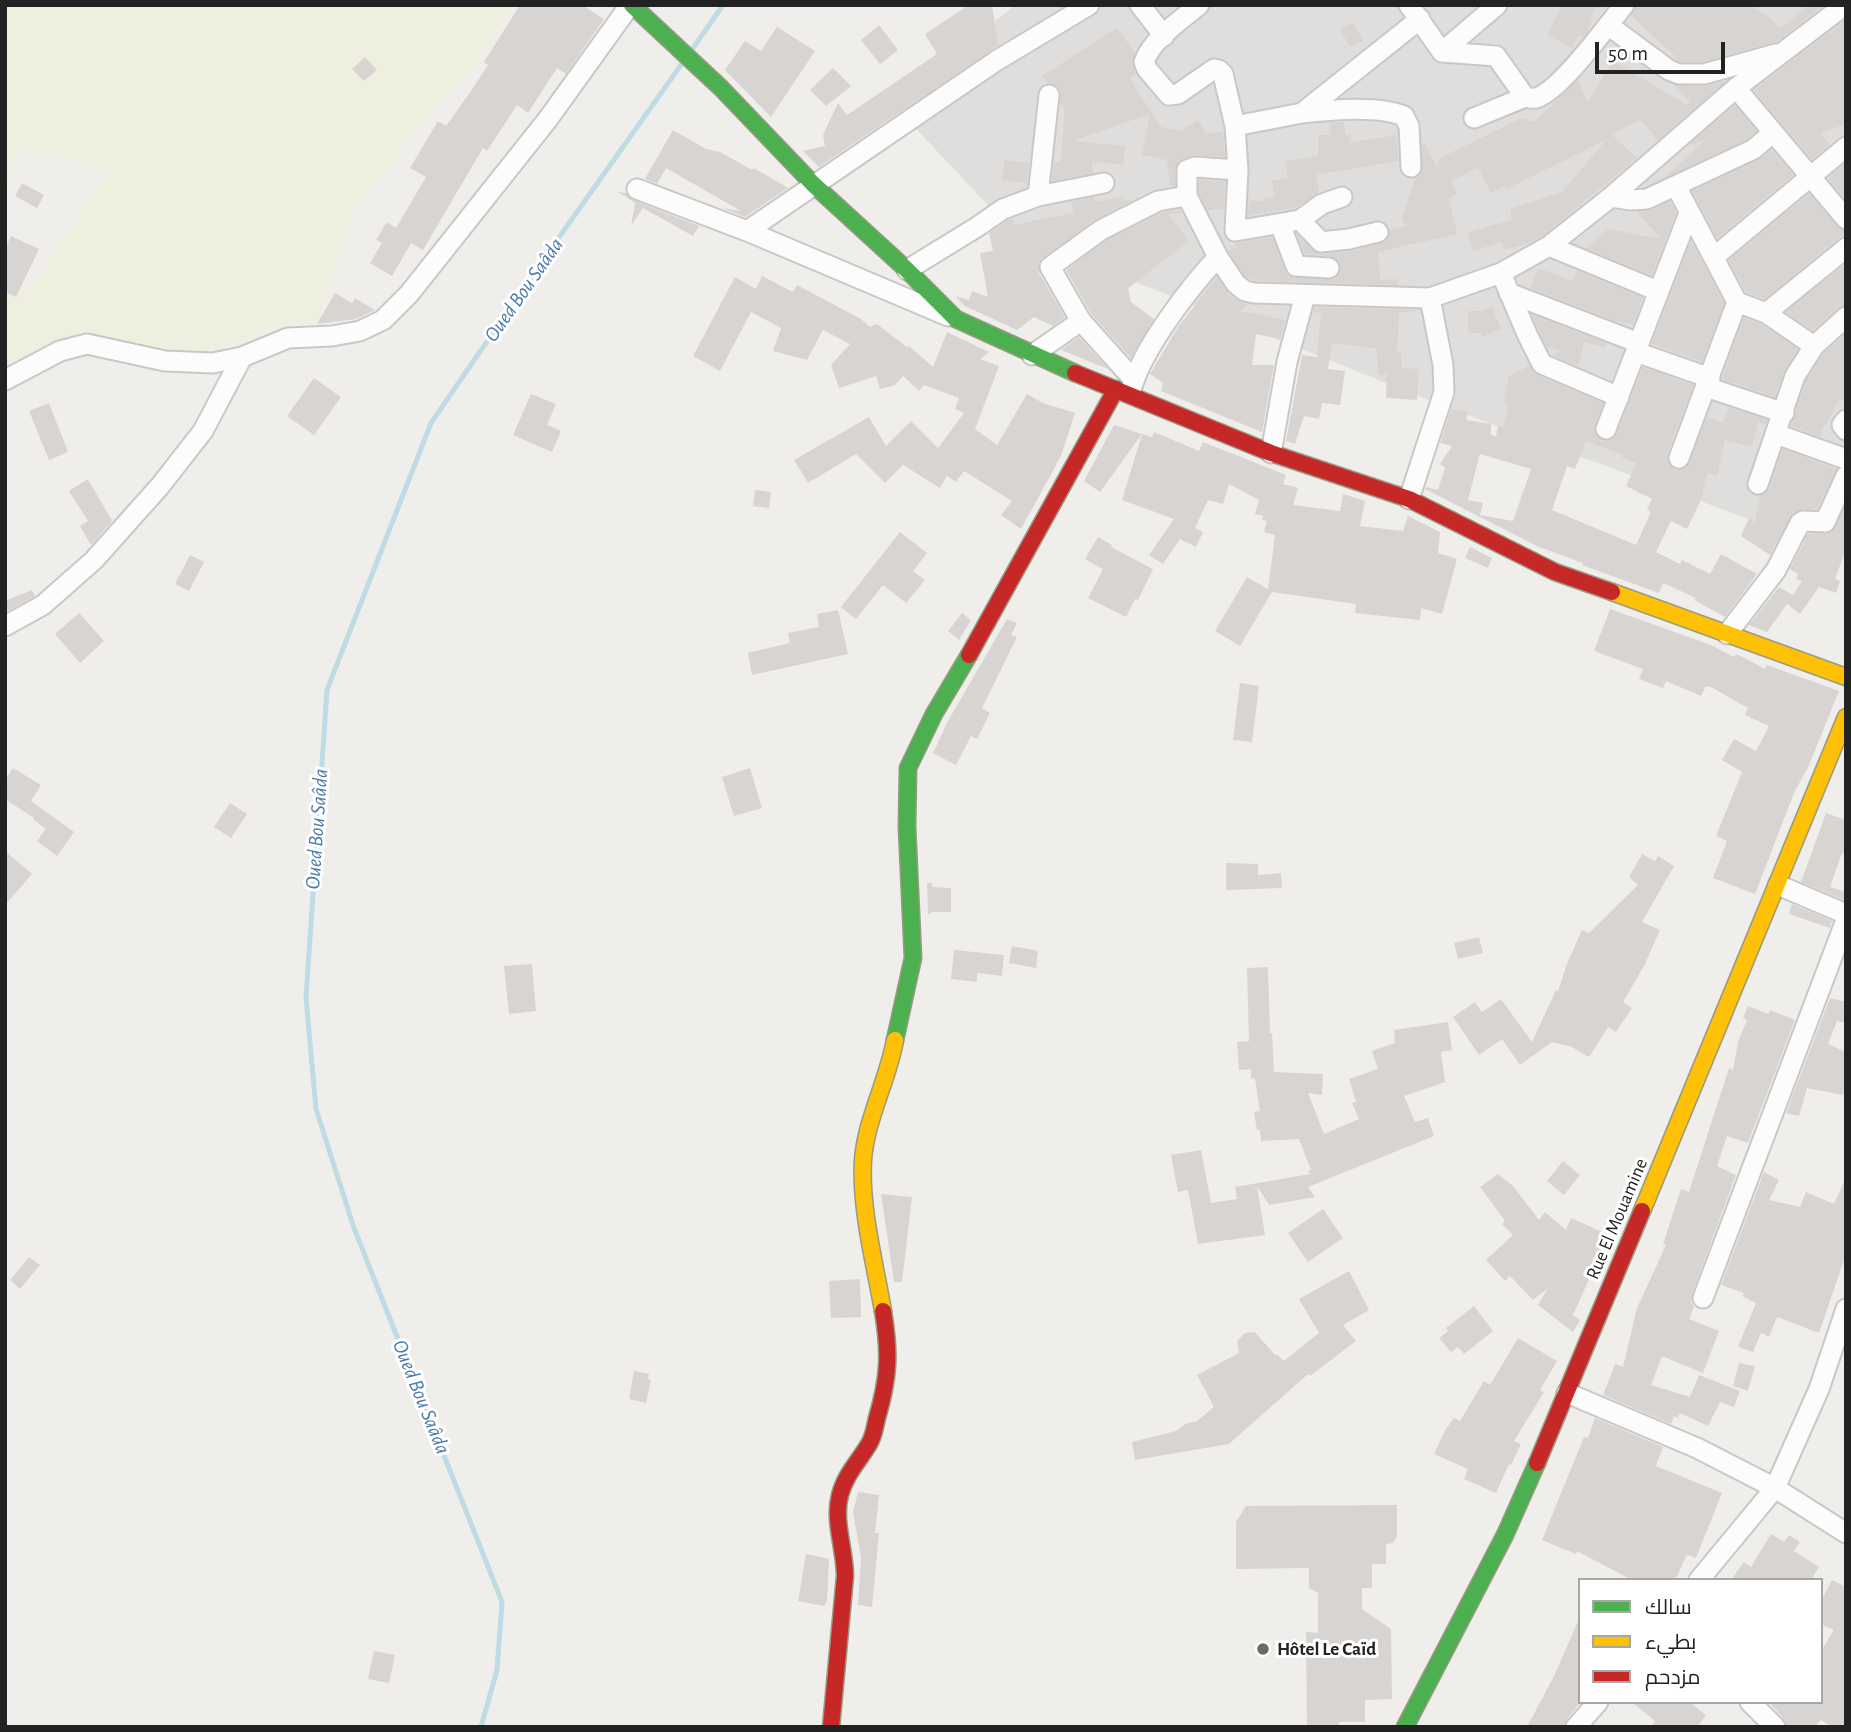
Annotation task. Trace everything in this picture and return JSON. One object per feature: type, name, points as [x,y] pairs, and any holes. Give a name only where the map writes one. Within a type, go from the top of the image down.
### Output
[{"type":"main road","points":[[634,8],[721,88],[813,184],[956,319],[1032,355],[1126,388],[1272,453],[1409,499],[1555,572],[1846,677]]},
{"type":"main road","points":[[831,1727],[845,1576],[845,1558],[837,1513],[840,1494],[848,1474],[871,1441],[886,1387],[889,1346],[866,1212],[863,1160],[872,1118],[892,1056],[913,958],[907,827],[908,768],[934,714],[1126,388]]},
{"type":"main road","name":"Rue El Mouamine","points":[[1405,1727],[1505,1535],[1567,1393],[1846,718]]},
{"type":"street","points":[[747,230],[996,61],[1089,5]]},
{"type":"street","points":[[1140,5],[1164,36]]},
{"type":"street","points":[[1199,5],[1164,36],[1144,61],[1169,95],[1178,94],[1211,70],[1218,69],[1226,83],[1235,126],[1238,170],[1235,231],[1300,220],[1322,204],[1342,197]]},
{"type":"street","points":[[1442,52],[1497,5]]},
{"type":"street","points":[[1474,118],[1525,97],[1538,97],[1551,88],[1583,58],[1623,5]]},
{"type":"street","points":[[1238,170],[1195,167],[1187,170],[1187,195],[1218,257],[1236,284],[1245,291],[1430,298],[1501,273],[1549,246],[1611,197],[1736,88],[1845,5]]},
{"type":"street","points":[[5,380],[60,351],[87,344],[165,361],[213,363],[242,357],[288,338],[332,336],[360,331],[383,320],[409,294],[634,8]]},
{"type":"street","points":[[1302,113],[1415,12],[1442,52]]},
{"type":"street","points":[[1608,25],[1669,71],[1679,74],[1704,74],[1783,52]]},
{"type":"street","points":[[1442,52],[1496,56],[1525,97]]},
{"type":"street","points":[[1736,88],[1846,219]]},
{"type":"street","points":[[1038,196],[1049,95]]},
{"type":"street","points":[[1235,126],[1302,113],[1397,113],[1404,116],[1409,127],[1411,167]]},
{"type":"street","points":[[1611,197],[1647,199],[1754,149],[1772,133]]},
{"type":"street","points":[[1714,257],[1846,147]]},
{"type":"street","points":[[907,270],[1003,209],[1038,196],[1104,183]]},
{"type":"street","points":[[1676,186],[1737,302],[1766,313],[1814,346]]},
{"type":"street","points":[[637,189],[747,230],[956,319]]},
{"type":"street","points":[[1187,195],[1158,201],[1112,224],[1050,267],[1081,321],[1126,388],[1196,280],[1218,257]]},
{"type":"street","points":[[1606,429],[1689,213]]},
{"type":"street","points":[[1300,220],[1321,242],[1378,232]]},
{"type":"street","points":[[1280,224],[1296,267],[1329,268]]},
{"type":"street","points":[[1549,246],[1658,290]]},
{"type":"street","points":[[1766,313],[1846,248]]},
{"type":"street","points":[[1501,273],[1542,363],[1619,397]]},
{"type":"street","points":[[1509,293],[1638,347],[1708,382],[1784,414]]},
{"type":"street","points":[[1272,453],[1287,362],[1305,295]]},
{"type":"street","points":[[1409,499],[1444,391],[1443,365],[1430,298]]},
{"type":"street","points":[[1679,458],[1737,302]]},
{"type":"street","points":[[1758,484],[1795,376],[1814,346],[1846,317]]},
{"type":"street","points":[[1032,355],[1081,321]]},
{"type":"street","points":[[5,626],[43,605],[94,560],[160,486],[203,430],[242,357]]},
{"type":"street","points":[[1846,420],[1842,425],[1846,430]]},
{"type":"street","points":[[1776,434],[1846,459]]},
{"type":"street","points":[[1727,634],[1776,570],[1800,523],[1825,522],[1846,476]]},
{"type":"street","points":[[1703,1298],[1846,917],[1778,886]]},
{"type":"street","points":[[1701,1578],[1775,1488],[1819,1389],[1846,1309]]},
{"type":"street","points":[[1567,1393],[1697,1448],[1775,1488],[1846,1533]]},
{"type":"street","points":[[1576,1727],[1596,1704]]},
{"type":"street","points":[[1752,1704],[1775,1727]]},
{"type":"shaded area","points":[[1016,5],[1846,5],[1846,555],[1438,404],[1014,233],[889,100]]},
{"type":"green space","points":[[5,5],[511,5],[475,64],[444,96],[355,208],[318,320],[276,326],[230,345],[188,355],[74,338],[5,365],[5,297],[34,284],[108,171],[19,147],[5,192]]},
{"type":"building","points":[[520,5],[582,5],[604,19],[566,74],[557,68],[528,113],[517,105],[487,151],[483,148],[423,250],[411,243],[392,276],[370,263],[382,243],[376,240],[387,222],[396,228],[426,177],[410,168],[438,121],[446,126],[471,91],[488,65],[484,62]]},
{"type":"building","points":[[969,5],[992,5],[998,45],[819,167],[803,151],[825,146],[823,135],[838,103],[847,115],[937,54],[925,34]]},
{"type":"building","points":[[1563,5],[1597,5],[1590,17],[1593,19],[1587,33],[1583,37],[1579,35],[1572,48],[1547,35]]},
{"type":"building","points":[[1636,5],[1750,5],[1769,17],[1780,29],[1809,5],[1824,5],[1776,42],[1702,62],[1681,62],[1668,54],[1678,59],[1631,15]]},
{"type":"building","points":[[1846,20],[1846,124],[1820,133],[1830,144],[1812,159],[1754,90]]},
{"type":"building","points":[[1353,22],[1363,41],[1350,47],[1340,29]]},
{"type":"building","points":[[879,25],[898,50],[880,64],[861,40]]},
{"type":"building","points":[[777,27],[815,51],[771,117],[725,70],[745,41],[761,51]]},
{"type":"building","points":[[1117,28],[1135,53],[1132,62],[1136,74],[1129,78],[1161,127],[1180,131],[1198,120],[1206,134],[1223,131],[1225,157],[1195,155],[1182,159],[1175,169],[1175,186],[1170,186],[1167,160],[1142,155],[1150,114],[1072,141],[1125,146],[1123,165],[1092,161],[1093,173],[1052,181],[1054,163],[1061,161],[1065,109],[1060,103],[1060,89],[1047,83],[1042,76]]},
{"type":"building","points":[[365,57],[377,70],[364,81],[352,69]]},
{"type":"building","points":[[1613,61],[1687,105],[1690,101],[1674,85],[1704,86],[1726,81],[1658,140],[1641,120],[1611,134],[1637,158],[1542,236],[1529,243],[1504,250],[1502,242],[1473,251],[1468,232],[1512,220],[1510,209],[1562,192],[1606,140],[1506,189],[1505,186],[1491,193],[1478,168],[1451,181],[1457,194],[1449,198],[1457,234],[1378,252],[1380,280],[1397,279],[1398,285],[1256,281],[1245,276],[1228,250],[1236,248],[1235,243],[1272,237],[1289,276],[1334,279],[1340,274],[1340,262],[1330,256],[1305,254],[1297,235],[1313,251],[1322,254],[1352,251],[1386,241],[1390,230],[1406,226],[1402,219],[1415,178],[1422,172],[1422,145],[1425,144],[1437,167],[1440,158],[1522,118],[1534,122],[1578,80],[1588,102]]},
{"type":"building","points":[[833,68],[851,86],[826,106],[810,90]]},
{"type":"building","points":[[1735,105],[1756,131],[1747,139],[1664,178],[1705,140],[1689,145]]},
{"type":"building","points":[[1344,122],[1345,135],[1350,135],[1350,143],[1397,135],[1398,161],[1316,175],[1319,192],[1295,208],[1248,216],[1249,200],[1264,202],[1264,198],[1275,197],[1272,181],[1288,178],[1285,161],[1318,156],[1318,135],[1330,135],[1329,123]]},
{"type":"building","points":[[673,130],[706,149],[720,152],[752,170],[754,168],[788,188],[745,217],[722,208],[741,211],[666,168],[657,184],[645,179]]},
{"type":"building","points":[[1772,150],[1793,175],[1717,238],[1693,191],[1759,160]]},
{"type":"building","points":[[1005,160],[1029,163],[1027,183],[1002,180]]},
{"type":"building","points":[[1846,163],[1846,200],[1828,178]]},
{"type":"building","points":[[1199,180],[1225,181],[1224,209],[1208,210],[1199,193]]},
{"type":"building","points":[[22,183],[44,195],[37,208],[15,196]]},
{"type":"building","points":[[618,192],[626,193],[633,200],[699,226],[693,236],[643,208],[631,226],[635,203]]},
{"type":"building","points":[[1809,194],[1837,227],[1846,231],[1846,236],[1838,238],[1764,299],[1746,292],[1729,260]]},
{"type":"building","points":[[1123,196],[1124,201],[1135,199],[1094,220],[1039,261],[1039,273],[1065,317],[1053,326],[1034,317],[1017,330],[965,306],[955,296],[969,300],[972,291],[988,297],[980,253],[993,251],[989,233],[1008,220],[1013,219],[1014,225],[1073,213],[1072,202],[1094,197],[1095,202]]},
{"type":"building","points":[[1670,202],[1676,212],[1652,275],[1586,248],[1608,229],[1661,239],[1637,212],[1652,210]]},
{"type":"building","points":[[1180,210],[1182,213],[1168,214],[1189,241],[1128,288],[1131,302],[1154,319],[1131,358],[1091,314],[1066,270],[1107,240],[1162,213]]},
{"type":"building","points":[[11,236],[39,249],[16,297],[5,292],[5,249]]},
{"type":"building","points":[[1691,241],[1724,303],[1702,362],[1652,344]]},
{"type":"building","points":[[1846,264],[1846,305],[1838,308],[1813,330],[1786,312]]},
{"type":"building","points":[[1538,268],[1572,281],[1577,271],[1643,298],[1633,325],[1613,320],[1531,288]]},
{"type":"building","points":[[762,276],[793,292],[797,285],[861,319],[870,327],[877,324],[933,367],[947,332],[989,352],[980,359],[999,366],[975,429],[997,445],[1027,394],[1043,403],[1075,413],[1061,456],[1021,529],[1001,515],[1012,501],[964,471],[956,482],[947,476],[940,488],[903,465],[885,483],[856,454],[808,483],[794,460],[869,417],[886,446],[911,421],[938,448],[964,413],[955,409],[959,398],[924,385],[919,391],[903,376],[895,385],[880,389],[876,376],[839,388],[831,365],[850,344],[823,330],[807,360],[773,351],[781,328],[751,312],[720,371],[693,356],[735,277],[756,289]]},
{"type":"building","points":[[1217,277],[1228,294],[1248,304],[1240,311],[1285,320],[1280,339],[1256,334],[1252,365],[1274,365],[1262,432],[1161,391],[1163,383],[1150,374],[1178,327]]},
{"type":"building","points":[[335,293],[352,303],[355,298],[375,310],[356,319],[317,324]]},
{"type":"building","points":[[1314,307],[1420,310],[1399,313],[1397,353],[1401,353],[1402,368],[1419,369],[1417,400],[1386,398],[1387,374],[1379,375],[1376,348],[1332,343],[1328,369],[1345,371],[1340,405],[1322,403],[1319,419],[1304,416],[1295,444],[1286,441],[1302,355],[1317,357],[1321,313],[1313,312]]},
{"type":"building","points":[[1492,307],[1501,329],[1481,337],[1481,333],[1468,333],[1468,311],[1481,311]]},
{"type":"building","points":[[1532,315],[1606,343],[1605,347],[1584,342],[1578,366],[1552,355],[1562,350],[1547,347]]},
{"type":"building","points":[[1744,318],[1760,324],[1797,349],[1784,372],[1775,397],[1722,379]]},
{"type":"building","points":[[1846,334],[1846,397],[1838,401],[1820,437],[1791,426],[1806,381],[1823,354]]},
{"type":"building","points":[[1079,337],[1108,369],[1061,350]]},
{"type":"building","points":[[1529,366],[1537,375],[1603,403],[1594,430],[1602,441],[1609,441],[1617,434],[1643,367],[1693,385],[1667,454],[1669,465],[1675,470],[1686,468],[1690,463],[1707,417],[1723,423],[1729,408],[1767,420],[1766,424],[1758,422],[1752,447],[1725,440],[1717,475],[1707,473],[1701,500],[1687,529],[1671,521],[1656,552],[1680,564],[1682,560],[1710,574],[1721,554],[1757,574],[1725,617],[1694,600],[1696,598],[1663,583],[1659,593],[1539,547],[1425,489],[1438,490],[1445,468],[1440,464],[1452,446],[1440,443],[1451,409],[1468,412],[1466,420],[1491,424],[1491,435],[1496,436],[1498,426],[1503,427],[1508,409],[1504,399],[1509,376]],"holes":[[[1586,441],[1637,463],[1626,486],[1652,499],[1647,510],[1651,512],[1636,545],[1552,510],[1567,466],[1575,469]],[[1480,454],[1531,469],[1513,521],[1480,515],[1483,503],[1468,500]]]},
{"type":"building","points":[[314,378],[341,397],[314,435],[287,416]]},
{"type":"building","points":[[531,394],[556,404],[547,425],[561,431],[552,452],[513,435]]},
{"type":"building","points":[[49,403],[68,452],[49,460],[29,411]]},
{"type":"building","points":[[1114,425],[1142,434],[1100,492],[1084,481]]},
{"type":"building","points":[[1154,432],[1199,451],[1203,442],[1286,475],[1283,484],[1298,488],[1293,505],[1340,511],[1343,494],[1365,501],[1360,526],[1403,531],[1408,516],[1440,532],[1438,553],[1457,559],[1442,614],[1421,608],[1420,620],[1355,613],[1356,604],[1272,592],[1240,646],[1215,631],[1247,577],[1268,589],[1275,535],[1264,532],[1267,521],[1262,520],[1263,516],[1255,514],[1259,500],[1229,484],[1223,504],[1208,500],[1195,528],[1203,532],[1196,547],[1180,539],[1163,564],[1149,555],[1174,519],[1122,500],[1142,434],[1152,437]]},
{"type":"building","points":[[1783,449],[1837,469],[1817,509],[1803,509],[1793,513],[1770,555],[1741,536],[1749,518],[1755,522],[1760,496],[1769,489]]},
{"type":"building","points":[[88,479],[112,521],[91,545],[80,526],[88,521],[69,491]]},
{"type":"building","points":[[755,490],[771,492],[769,508],[753,506]]},
{"type":"building","points":[[1846,506],[1846,549],[1835,579],[1840,581],[1836,593],[1819,587],[1800,614],[1787,604],[1767,632],[1749,625],[1779,587],[1793,595],[1802,581],[1796,579],[1798,574],[1790,569],[1808,534],[1832,532]]},
{"type":"building","points":[[900,532],[927,553],[913,571],[925,580],[906,603],[883,585],[856,619],[841,607]]},
{"type":"building","points":[[1098,537],[1112,545],[1111,547],[1153,569],[1138,600],[1135,599],[1126,617],[1088,598],[1103,569],[1085,559]]},
{"type":"building","points":[[1470,547],[1492,558],[1488,568],[1465,558]]},
{"type":"building","points":[[190,555],[204,562],[189,591],[175,584]]},
{"type":"building","points":[[32,590],[35,596],[5,612],[5,601]]},
{"type":"building","points":[[1610,609],[1711,645],[1734,657],[1736,654],[1765,669],[1767,665],[1839,691],[1809,765],[1794,793],[1755,894],[1713,878],[1727,841],[1716,836],[1742,772],[1722,760],[1734,739],[1756,751],[1769,726],[1745,715],[1748,708],[1711,687],[1706,686],[1701,696],[1666,681],[1663,688],[1639,679],[1643,669],[1594,651]]},
{"type":"building","points":[[838,610],[848,654],[752,675],[748,653],[790,643],[788,633],[819,627],[817,614]]},
{"type":"building","points":[[79,613],[104,641],[80,663],[55,634]]},
{"type":"building","points":[[962,613],[971,620],[959,640],[948,631]]},
{"type":"building","points":[[1007,619],[1017,623],[1011,635],[1017,637],[982,708],[990,713],[977,739],[971,736],[956,765],[933,753],[948,721]]},
{"type":"building","points":[[1240,683],[1259,686],[1252,742],[1233,740]]},
{"type":"building","points":[[13,768],[41,785],[31,801],[74,832],[57,856],[37,841],[46,829],[5,799],[5,780]]},
{"type":"building","points":[[750,768],[762,808],[734,816],[722,777]]},
{"type":"building","points":[[230,803],[247,814],[231,838],[214,827]]},
{"type":"building","points":[[1826,813],[1846,820],[1846,854],[1842,853],[1830,887],[1846,892],[1846,901],[1801,882]]},
{"type":"building","points":[[5,851],[32,874],[5,905]]},
{"type":"building","points":[[1642,854],[1655,861],[1658,856],[1674,866],[1642,922],[1660,930],[1644,966],[1623,1002],[1632,1008],[1616,1032],[1608,1027],[1589,1057],[1572,1047],[1552,1042],[1520,1065],[1502,1039],[1479,1055],[1453,1017],[1475,1002],[1482,1012],[1501,999],[1532,1042],[1556,990],[1558,991],[1582,930],[1589,933],[1638,885],[1629,877]]},
{"type":"building","points":[[1226,863],[1258,864],[1258,875],[1281,873],[1282,888],[1226,890]]},
{"type":"building","points":[[927,883],[932,883],[932,887],[951,888],[951,912],[928,914]]},
{"type":"building","points":[[1792,904],[1832,921],[1830,928],[1789,914]]},
{"type":"building","points":[[1479,937],[1483,953],[1458,959],[1454,943]]},
{"type":"building","points":[[1012,946],[1038,951],[1036,968],[1009,963]]},
{"type":"building","points":[[954,950],[1004,955],[1002,976],[977,973],[977,982],[951,979]]},
{"type":"building","points":[[532,964],[536,1011],[509,1014],[504,966]]},
{"type":"building","points":[[1268,967],[1274,1072],[1323,1074],[1322,1095],[1308,1093],[1324,1134],[1359,1119],[1352,1103],[1356,1102],[1349,1079],[1378,1069],[1372,1051],[1395,1043],[1394,1030],[1448,1022],[1452,1050],[1441,1052],[1445,1082],[1404,1096],[1415,1122],[1428,1118],[1434,1136],[1308,1187],[1315,1197],[1269,1205],[1257,1186],[1265,1235],[1198,1244],[1188,1190],[1178,1192],[1171,1155],[1201,1150],[1211,1203],[1237,1199],[1235,1187],[1310,1174],[1308,1171],[1311,1170],[1299,1139],[1261,1141],[1254,1112],[1260,1111],[1255,1078],[1251,1079],[1251,1069],[1239,1070],[1237,1042],[1249,1041],[1247,968]]},
{"type":"building","points":[[1830,998],[1846,1002],[1846,1023],[1837,1021],[1828,1044],[1846,1052],[1843,1095],[1807,1088],[1799,1116],[1786,1113]]},
{"type":"building","points":[[1748,1006],[1768,1014],[1770,1010],[1795,1020],[1748,1143],[1727,1136],[1717,1166],[1736,1175],[1692,1294],[1694,1307],[1689,1319],[1719,1331],[1703,1373],[1662,1356],[1651,1385],[1690,1397],[1699,1375],[1740,1391],[1734,1407],[1720,1402],[1708,1426],[1680,1413],[1678,1418],[1674,1416],[1671,1424],[1603,1395],[1615,1364],[1623,1367],[1637,1308],[1666,1245],[1663,1244],[1681,1189],[1689,1192],[1729,1068],[1733,1070],[1738,1042],[1747,1020],[1743,1018]]},
{"type":"building","points":[[1563,1161],[1580,1175],[1564,1195],[1547,1181]]},
{"type":"building","points":[[1764,1172],[1779,1180],[1769,1200],[1800,1207],[1806,1192],[1834,1204],[1846,1177],[1846,1254],[1819,1333],[1777,1317],[1769,1337],[1761,1333],[1753,1352],[1738,1347],[1756,1303],[1742,1296],[1744,1293],[1721,1285]]},
{"type":"building","points":[[1498,1174],[1513,1186],[1539,1220],[1545,1212],[1566,1230],[1571,1218],[1609,1235],[1573,1315],[1580,1320],[1573,1332],[1538,1305],[1548,1288],[1533,1300],[1510,1276],[1505,1281],[1486,1260],[1513,1235],[1502,1224],[1505,1221],[1480,1187]]},
{"type":"building","points":[[881,1194],[912,1197],[902,1282],[894,1282]]},
{"type":"building","points":[[1323,1209],[1343,1238],[1308,1262],[1288,1233]]},
{"type":"building","points":[[29,1257],[40,1265],[20,1289],[10,1280]]},
{"type":"building","points":[[1349,1271],[1369,1310],[1343,1325],[1356,1341],[1310,1376],[1308,1374],[1229,1444],[1135,1460],[1132,1442],[1176,1431],[1185,1424],[1197,1421],[1214,1407],[1197,1375],[1239,1353],[1237,1341],[1245,1333],[1255,1332],[1275,1355],[1284,1361],[1319,1333],[1299,1299]]},
{"type":"building","points":[[860,1279],[861,1317],[831,1318],[829,1281]]},
{"type":"building","points":[[1474,1306],[1493,1331],[1464,1354],[1458,1347],[1451,1352],[1439,1338],[1448,1331],[1446,1328]]},
{"type":"building","points":[[1518,1338],[1557,1361],[1540,1390],[1544,1392],[1514,1441],[1521,1444],[1496,1493],[1464,1479],[1468,1469],[1434,1454],[1446,1429],[1454,1418],[1460,1421],[1484,1381],[1490,1385]]},
{"type":"building","points":[[1739,1363],[1755,1366],[1748,1391],[1733,1386]]},
{"type":"building","points":[[634,1371],[649,1374],[648,1379],[651,1380],[646,1403],[629,1399]]},
{"type":"building","points":[[1595,1418],[1663,1447],[1656,1466],[1722,1493],[1696,1558],[1687,1555],[1676,1578],[1628,1578],[1577,1551],[1576,1554],[1542,1540],[1584,1437],[1588,1438]]},
{"type":"building","points":[[858,1492],[879,1495],[875,1533],[879,1533],[872,1607],[858,1605],[861,1558],[853,1512]]},
{"type":"building","points":[[1397,1505],[1397,1537],[1393,1543],[1386,1544],[1386,1564],[1372,1564],[1372,1588],[1362,1588],[1362,1609],[1391,1629],[1392,1699],[1365,1700],[1365,1722],[1339,1722],[1339,1727],[1307,1727],[1306,1632],[1318,1633],[1318,1593],[1309,1588],[1309,1568],[1236,1569],[1236,1522],[1246,1506]]},
{"type":"building","points":[[1771,1534],[1784,1542],[1789,1535],[1800,1542],[1794,1551],[1819,1567],[1812,1578],[1732,1578],[1744,1562],[1751,1567]]},
{"type":"building","points":[[806,1554],[829,1559],[827,1601],[824,1606],[798,1601]]},
{"type":"building","points":[[1832,1580],[1846,1587],[1846,1727],[1833,1727],[1821,1720],[1814,1727],[1787,1727],[1784,1719],[1771,1704],[1823,1704],[1823,1648],[1834,1630],[1823,1625],[1823,1597]]},
{"type":"building","points":[[1578,1622],[1579,1704],[1564,1727],[1527,1727],[1554,1676]]},
{"type":"building","points":[[374,1651],[395,1655],[389,1683],[368,1679]]},
{"type":"building","points":[[1634,1704],[1692,1704],[1706,1715],[1697,1727],[1651,1727],[1655,1721]]},
{"type":"waterway","name":"Oued Bou Saâda","points":[[691,51],[723,5]]},
{"type":"waterway","name":"Oued Bou Saâda","points":[[481,1727],[497,1670],[502,1602],[354,1228],[316,1109],[306,997],[327,690],[431,423],[683,62]]},
{"type":"traffic: fast","points":[[632,5],[721,88],[813,184],[956,319],[1075,373]]},
{"type":"traffic: fast","points":[[895,1040],[913,958],[907,827],[908,768],[934,714],[969,655]]},
{"type":"traffic: fast","points":[[1405,1727],[1505,1535],[1537,1463]]},
{"type":"traffic: slow","points":[[1612,592],[1846,677]]},
{"type":"traffic: slow","points":[[1642,1211],[1846,717]]},
{"type":"traffic: slow","points":[[883,1311],[866,1216],[863,1160],[868,1130],[895,1040]]},
{"type":"traffic: jam","points":[[1075,373],[1271,453],[1409,499],[1555,572],[1612,592]]},
{"type":"traffic: jam","points":[[969,655],[1116,389]]},
{"type":"traffic: jam","points":[[1537,1463],[1642,1211]]},
{"type":"traffic: jam","points":[[831,1727],[845,1576],[838,1505],[845,1481],[872,1438],[881,1403],[887,1365],[883,1311]]},
{"type":"place","name":"Hôtel Le Caïd","points":[[1263,1649]]}]
